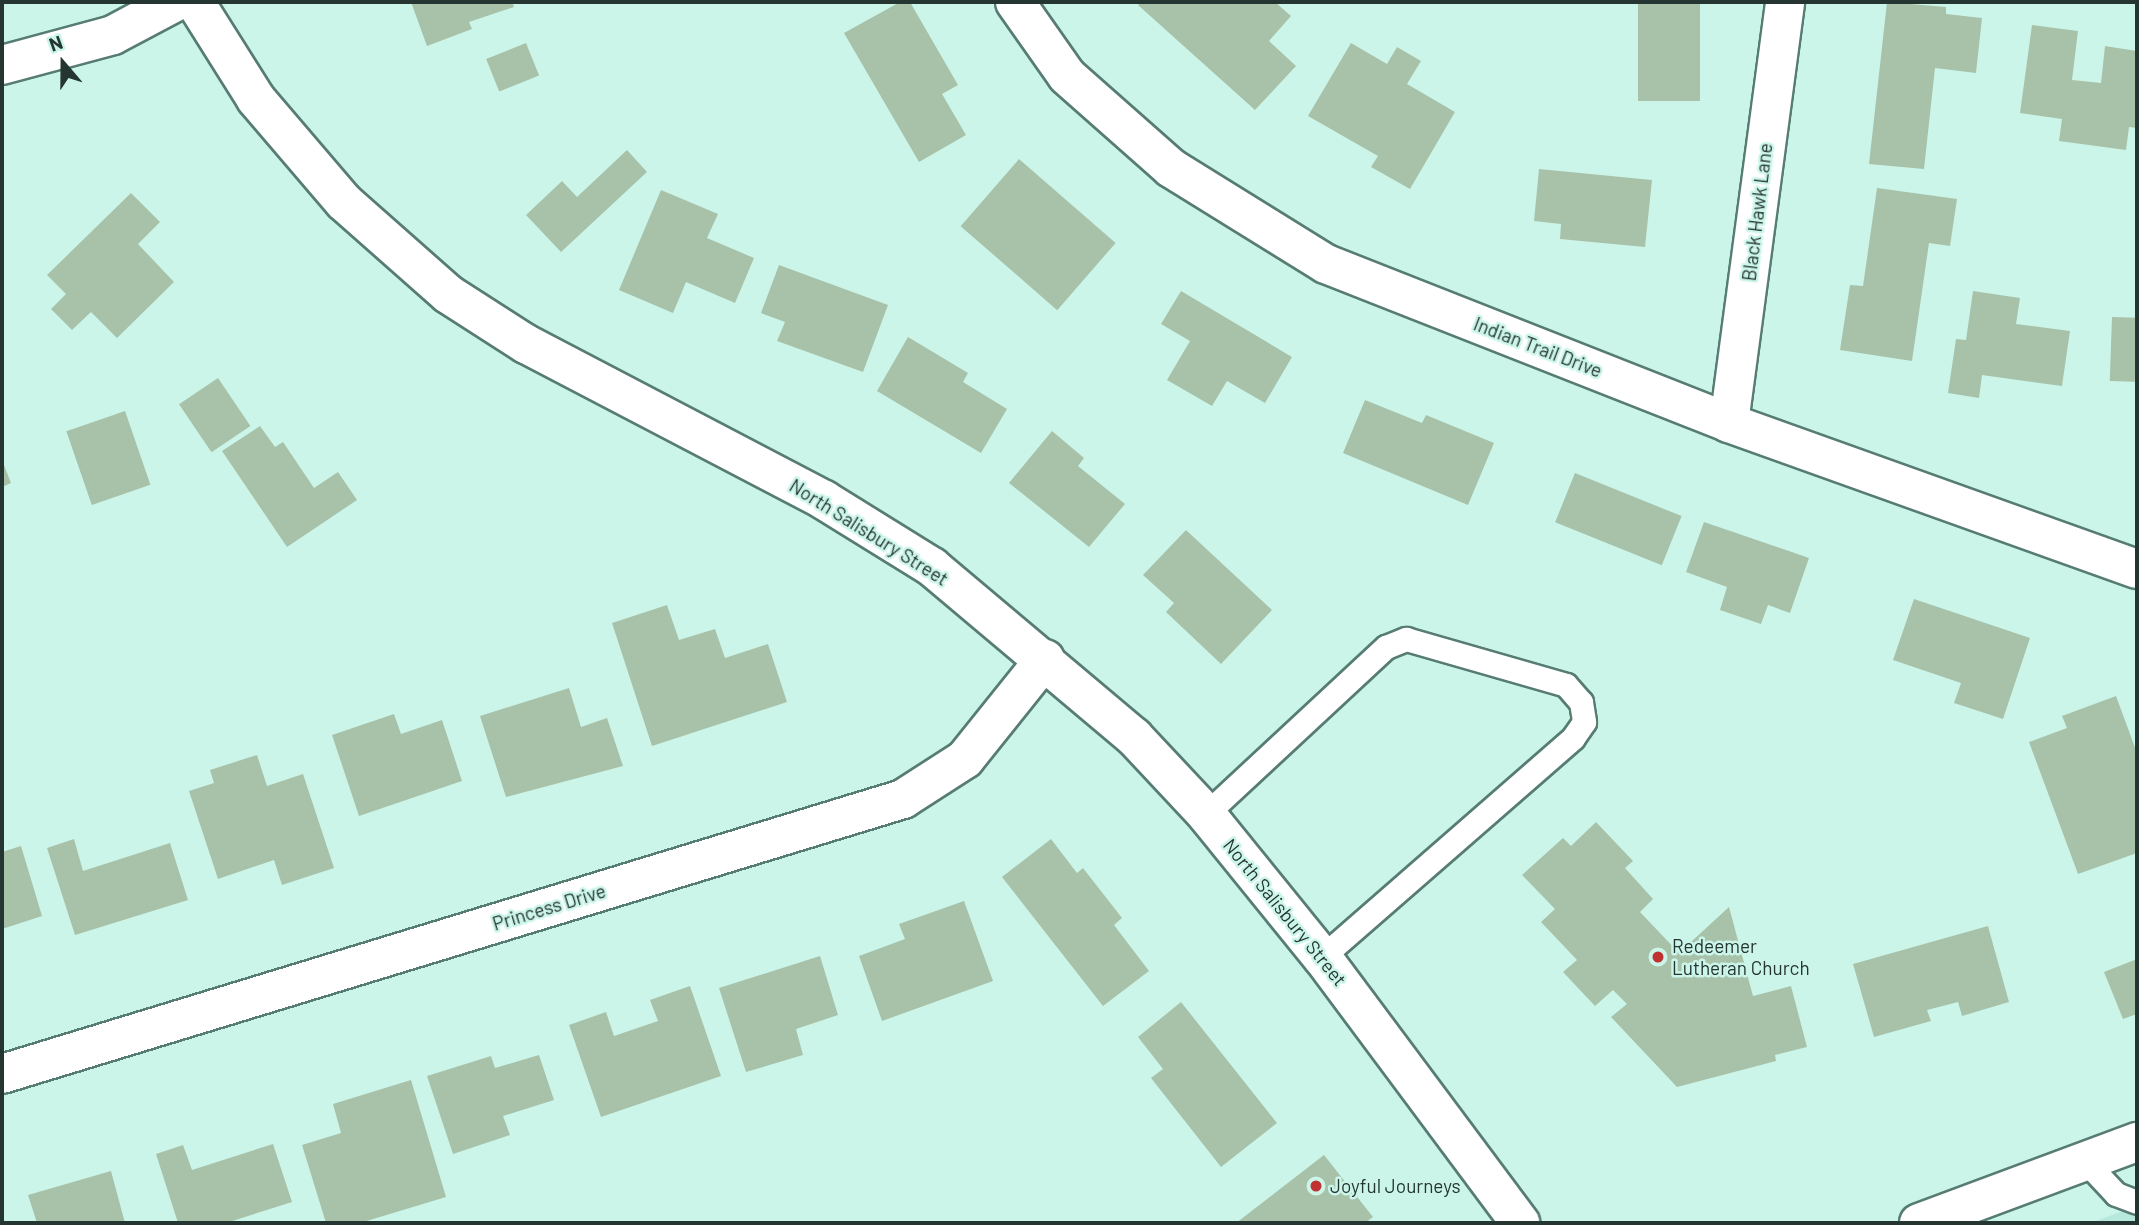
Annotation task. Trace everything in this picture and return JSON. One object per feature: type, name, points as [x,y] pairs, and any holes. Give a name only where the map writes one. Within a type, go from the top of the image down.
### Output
[{"type":"street","points":[[2,65],[113,35],[175,2]]},
{"type":"street","name":"North Salisbury Street","points":[[195,2],[256,99],[344,202],[448,294],[526,344],[824,500],[932,567],[1135,737],[1206,814],[1322,957],[1520,1223]]},
{"type":"street","name":"Indian Trail Drive","points":[[1014,2],[1068,76],[1171,167],[1326,264],[1729,423],[2137,569]]},
{"type":"street","name":"Black Hawk Lane","points":[[1729,423],[1784,2]]},
{"type":"street","name":"Princess Drive","points":[[2,1074],[903,799],[965,759],[1045,659]]},
{"type":"street","points":[[1919,1223],[2137,1142]]},
{"type":"lane","points":[[1206,814],[1386,647],[1406,639],[1566,685],[1581,702],[1584,722],[1573,738],[1322,957]]},
{"type":"lane","points":[[2085,1161],[2116,1194],[2137,1202]]},
{"type":"shaded area","points":[[2137,1206],[2137,1223],[2090,1223]]},
{"type":"building","points":[[411,2],[512,2],[514,7],[469,22],[472,29],[427,46]]},
{"type":"building","points":[[900,2],[910,2],[958,85],[942,94],[966,135],[919,162],[844,33]]},
{"type":"building","points":[[1141,2],[1275,2],[1291,16],[1269,41],[1296,66],[1255,110],[1138,5]]},
{"type":"building","points":[[1638,2],[1700,2],[1700,101],[1638,101]]},
{"type":"building","points":[[1887,2],[1946,7],[1946,14],[1982,18],[1976,73],[1935,68],[1924,169],[1869,164]]},
{"type":"building","points":[[2032,25],[2078,31],[2072,80],[2101,83],[2105,46],[2137,51],[2137,128],[2129,127],[2126,150],[2059,141],[2062,119],[2020,113]]},
{"type":"building","points":[[526,43],[539,75],[499,92],[486,59]]},
{"type":"building","points":[[1351,43],[1387,64],[1397,47],[1421,61],[1407,84],[1455,112],[1410,189],[1371,167],[1378,156],[1308,116]]},
{"type":"building","points":[[627,150],[647,172],[561,252],[526,215],[562,181],[577,197]]},
{"type":"building","points":[[1019,159],[1116,243],[1057,310],[961,226]]},
{"type":"building","points":[[1539,169],[1652,180],[1645,247],[1560,239],[1561,224],[1534,221]]},
{"type":"building","points":[[1877,188],[1957,199],[1950,246],[1929,243],[1912,361],[1840,350],[1850,285],[1863,286]]},
{"type":"building","points":[[661,190],[718,214],[707,238],[754,258],[735,303],[686,282],[673,313],[619,290]]},
{"type":"building","points":[[131,193],[160,222],[138,244],[174,282],[117,338],[91,312],[72,330],[51,309],[66,294],[47,275]]},
{"type":"building","points":[[779,265],[888,305],[863,372],[777,341],[785,322],[761,313]]},
{"type":"building","points":[[1181,291],[1292,357],[1265,403],[1227,381],[1212,406],[1167,380],[1190,341],[1161,324]]},
{"type":"building","points":[[1973,291],[2020,298],[2016,324],[2070,331],[2062,386],[1982,375],[1979,398],[1948,393],[1956,339],[1966,340]]},
{"type":"building","points":[[2112,317],[2137,318],[2135,382],[2110,381]]},
{"type":"building","points":[[908,337],[968,373],[963,382],[1007,409],[981,453],[877,391]]},
{"type":"building","points":[[218,378],[250,426],[211,452],[179,404]]},
{"type":"building","points":[[1365,400],[1422,423],[1426,415],[1494,443],[1468,505],[1343,453]]},
{"type":"building","points":[[125,411],[150,485],[92,505],[66,431]]},
{"type":"building","points":[[260,426],[275,447],[283,442],[314,488],[338,472],[357,500],[287,547],[222,451]]},
{"type":"building","points":[[1052,431],[1084,458],[1078,466],[1125,504],[1089,547],[1009,483]]},
{"type":"building","points":[[2,460],[11,483],[2,487]]},
{"type":"building","points":[[1575,473],[1682,516],[1662,565],[1555,522]]},
{"type":"building","points":[[1704,522],[1809,558],[1790,613],[1768,605],[1761,624],[1720,610],[1727,587],[1686,572]]},
{"type":"building","points":[[1186,530],[1272,610],[1221,664],[1166,612],[1174,603],[1143,575]]},
{"type":"building","points":[[1914,599],[2030,638],[2003,719],[1954,703],[1961,683],[1893,660]]},
{"type":"building","points":[[667,605],[679,640],[715,629],[725,658],[768,644],[787,702],[652,746],[612,623]]},
{"type":"building","points":[[569,688],[581,727],[607,718],[623,766],[506,797],[480,716]]},
{"type":"building","points":[[2116,696],[2137,753],[2137,853],[2078,874],[2029,742],[2067,728],[2062,716]]},
{"type":"building","points":[[394,714],[401,734],[442,720],[462,781],[359,816],[332,735]]},
{"type":"building","points":[[257,755],[267,786],[303,774],[334,868],[282,885],[274,860],[218,879],[189,791],[214,783],[210,770]]},
{"type":"building","name":"Redeemer Lutheran Church","points":[[1596,822],[1633,861],[1625,868],[1653,899],[1640,912],[1679,953],[1729,907],[1753,996],[1791,986],[1807,1047],[1775,1055],[1776,1061],[1677,1087],[1611,1017],[1627,1004],[1613,990],[1595,1006],[1563,972],[1577,960],[1541,922],[1555,909],[1522,875],[1563,838],[1571,846]]},
{"type":"building","points":[[74,839],[83,871],[170,843],[188,900],[75,935],[47,848]]},
{"type":"building","points":[[1051,839],[1077,873],[1083,868],[1122,918],[1114,925],[1149,971],[1103,1006],[1002,877]]},
{"type":"building","points":[[21,846],[42,916],[2,929],[2,852]]},
{"type":"building","points":[[964,901],[993,981],[882,1021],[859,956],[905,939],[899,924]]},
{"type":"building","points":[[1988,926],[2009,1002],[1962,1016],[1958,1002],[1927,1010],[1931,1021],[1874,1037],[1853,964]]},
{"type":"building","points":[[820,956],[838,1015],[796,1029],[803,1055],[746,1072],[719,988]]},
{"type":"building","points":[[2137,959],[2137,1014],[2123,1019],[2104,972]]},
{"type":"building","points":[[690,986],[721,1076],[601,1117],[569,1025],[606,1012],[614,1036],[658,1021],[650,1000]]},
{"type":"building","points":[[1181,1002],[1277,1123],[1221,1167],[1151,1078],[1163,1069],[1138,1037]]},
{"type":"building","points":[[539,1055],[554,1100],[503,1116],[510,1135],[453,1154],[427,1076],[491,1056],[495,1068]]},
{"type":"building","points":[[411,1080],[446,1197],[360,1223],[326,1223],[302,1145],[341,1133],[333,1104]]},
{"type":"building","points":[[273,1144],[292,1202],[226,1223],[178,1223],[156,1154],[183,1145],[192,1170]]},
{"type":"building","name":"Joyful Journeys","points":[[1324,1155],[1373,1217],[1365,1223],[1236,1223]]},
{"type":"building","points":[[111,1171],[125,1223],[37,1223],[28,1195]]},
{"type":"place","name":"Redeemer Lutheran Church","points":[[1658,957]]},
{"type":"place","name":"Joyful Journeys","points":[[1316,1186]]}]
